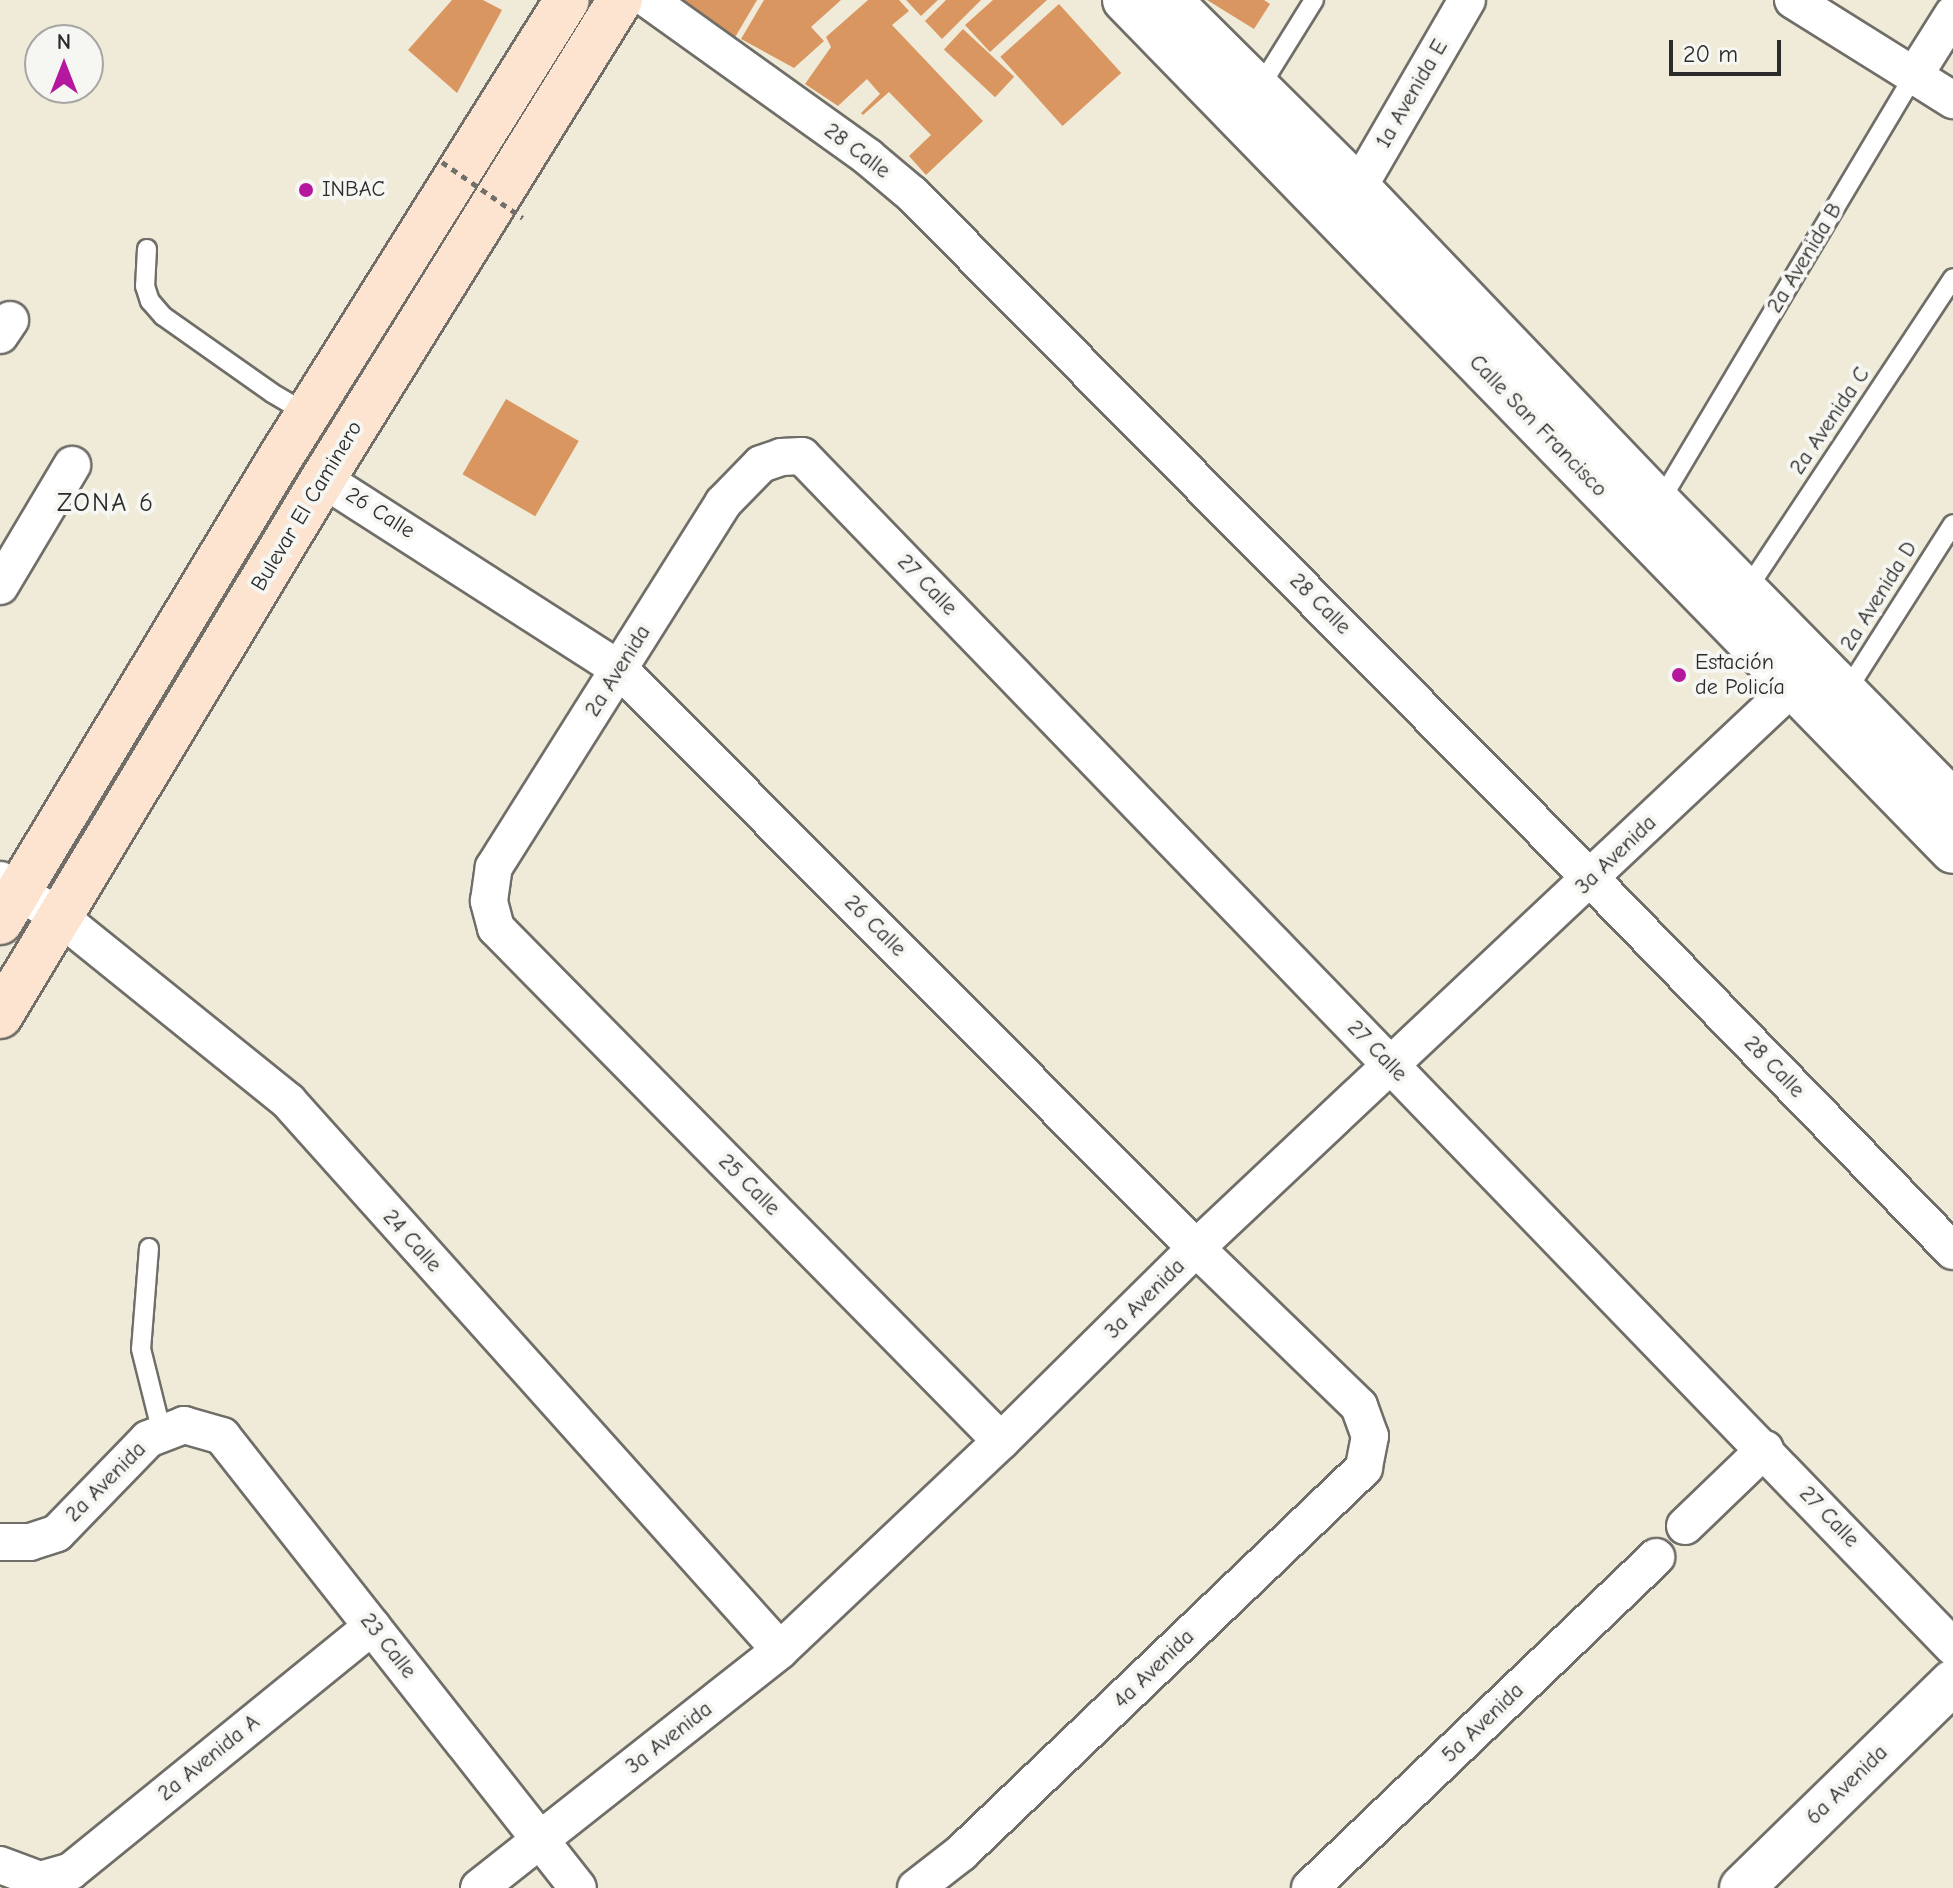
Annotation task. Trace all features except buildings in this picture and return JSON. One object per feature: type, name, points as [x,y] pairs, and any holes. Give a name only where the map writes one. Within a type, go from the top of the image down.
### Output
[{"type":"main road","points":[[6,898],[567,0]]},
{"type":"main road","name":"Bulevar El Caminero","points":[[0,1016],[323,479],[620,0]]},
{"type":"street","name":"28 Calle","points":[[649,0],[868,157],[912,194],[1591,879],[1953,1251]]},
{"type":"street","name":"Calle San Francisco","points":[[1125,0],[1791,688],[1950,827]]},
{"type":"street","name":"Calle San Francisco","points":[[1169,0],[1358,188],[1845,694],[1950,827]]},
{"type":"street","name":"1a Avenida E","points":[[1358,188],[1467,0]]},
{"type":"street","points":[[1796,1],[1953,100]]},
{"type":"street","name":"2a Avenida B","points":[[1914,76],[1953,14]]},
{"type":"street","name":"2a Avenida","points":[[496,928],[489,901],[494,867],[723,503],[761,464],[802,456]]},
{"type":"street","name":"27 Calle","points":[[802,456],[1765,1449],[1953,1647]]},
{"type":"street","points":[[0,586],[72,465]]},
{"type":"street","name":"26 Calle","points":[[323,479],[619,669],[1196,1248],[1359,1406],[1370,1436]]},
{"type":"street","name":"3a Avenida","points":[[479,1888],[780,1650],[1001,1441],[1196,1248],[1791,688]]},
{"type":"street","name":"24 Calle","points":[[6,898],[60,917],[288,1101],[780,1650]]},
{"type":"street","name":"25 Calle","points":[[496,928],[1001,1441]]},
{"type":"street","name":"2a Avenida","points":[[15,1542],[57,1533],[148,1439],[173,1429]]},
{"type":"street","name":"23 Calle","points":[[173,1429],[222,1436],[578,1888]]},
{"type":"street","name":"4a Avenida","points":[[916,1888],[961,1853],[1364,1468],[1370,1436]]},
{"type":"street","points":[[1685,1526],[1765,1449]]},
{"type":"street","name":"5a Avenida","points":[[1310,1888],[1656,1557]]},
{"type":"street","name":"2a Avenida A","points":[[0,1865],[40,1880],[71,1871],[372,1626]]},
{"type":"street","name":"6a Avenida","points":[[1742,1888],[1953,1682]]},
{"type":"lane","points":[[1258,90],[1314,0]]},
{"type":"lane","name":"2a Avenida B","points":[[1659,503],[1914,76]]},
{"type":"lane","points":[[147,249],[145,286],[150,301],[163,316],[272,393],[308,414]]},
{"type":"lane","name":"2a Avenida C","points":[[1746,591],[1953,278]]},
{"type":"lane","name":"2a Avenida D","points":[[1845,694],[1953,524]]},
{"type":"lane","points":[[149,1248],[141,1349],[173,1429]]},
{"type":"path","points":[[442,162],[523,218]]},
{"type":"place","name":"INBAC","points":[[306,190]]},
{"type":"place","name":"Estación de Policía","points":[[1679,675]]},
{"type":"district","name":"ZONA 6","points":[[106,504]]}]
